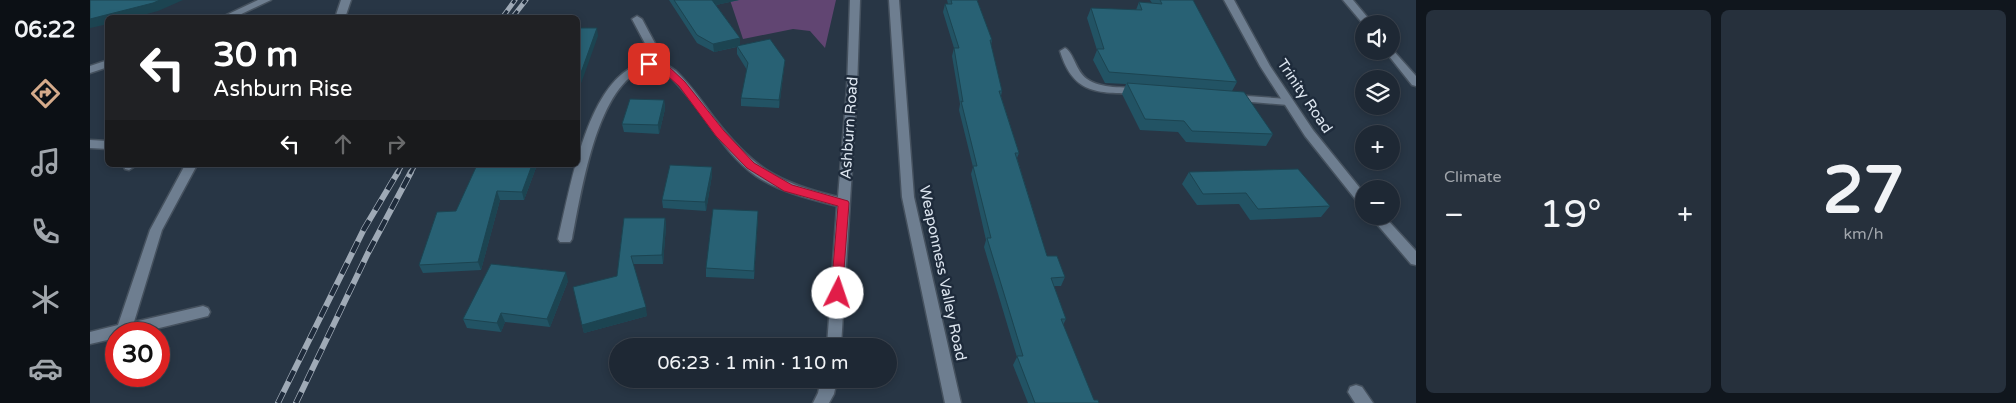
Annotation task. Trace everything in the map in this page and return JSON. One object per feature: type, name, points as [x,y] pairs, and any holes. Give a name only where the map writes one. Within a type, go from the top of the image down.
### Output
[{"type":"street","points":[[231,15],[266,0]]},
{"type":"street","points":[[341,15],[346,0]]},
{"type":"street","name":"Ashburn Road","points":[[835,338],[855,0]]},
{"type":"street","name":"Weaponness Valley Road","points":[[894,0],[908,197],[953,403]]},
{"type":"street","name":"Trinity Road","points":[[1229,0],[1265,66],[1308,133],[1355,191]]},
{"type":"street","points":[[1348,0],[1360,15]]},
{"type":"street","points":[[637,19],[653,49],[649,64]]},
{"type":"street","points":[[1065,51],[1069,68],[1078,80],[1094,87],[1152,92]]},
{"type":"street","points":[[1397,60],[1416,83]]},
{"type":"street","points":[[90,70],[105,64]]},
{"type":"street","points":[[565,239],[591,132],[609,93],[627,71],[641,65],[649,64],[664,67],[682,84],[720,134],[750,165],[788,188],[844,203]]},
{"type":"street","points":[[1220,97],[1288,102]]},
{"type":"street","points":[[90,144],[105,144]]},
{"type":"street","points":[[127,322],[156,230],[190,167]]},
{"type":"street","points":[[1384,225],[1416,260]]},
{"type":"street","points":[[159,322],[203,312]]},
{"type":"street","points":[[90,338],[105,334]]},
{"type":"street","points":[[821,403],[826,388]]},
{"type":"shaded area","points":[[730,0],[836,0],[825,48],[810,31],[793,29],[743,39]]},
{"type":"building","points":[[90,0],[160,0],[153,3],[90,19]]},
{"type":"building","points":[[674,0],[712,0],[740,38],[713,44],[697,35]]},
{"type":"building","points":[[951,0],[977,0],[992,40],[990,40],[1002,91],[999,91],[1019,153],[1015,153],[1047,256],[1057,256],[1065,277],[1051,278],[1066,319],[1061,319],[1094,400],[1098,400],[1099,403],[1035,403],[1017,356],[1023,356],[987,238],[991,238],[973,166],[977,166],[961,101],[963,102],[954,48],[959,48],[945,4],[952,4]]},
{"type":"building","points":[[1160,0],[1193,0],[1237,82],[1109,72],[1097,49],[1104,49],[1091,8],[1142,10],[1139,2],[1162,4]]},
{"type":"building","points":[[580,28],[597,28],[580,75]]},
{"type":"building","points":[[770,39],[785,60],[779,100],[741,98],[748,63],[737,46]]},
{"type":"building","points":[[1127,83],[1244,92],[1273,134],[1192,131],[1184,121],[1145,119]]},
{"type":"building","points":[[630,99],[664,100],[658,125],[622,124]]},
{"type":"building","points":[[670,165],[712,167],[705,202],[662,200]]},
{"type":"building","points":[[476,167],[531,167],[522,192],[497,191],[478,262],[419,265],[437,212],[456,211]]},
{"type":"building","points":[[1298,169],[1330,206],[1258,209],[1246,193],[1203,194],[1189,172]]},
{"type":"building","points":[[713,209],[758,211],[754,271],[706,268]]},
{"type":"building","points":[[624,218],[665,218],[662,255],[631,256],[646,307],[582,325],[573,287],[617,276]]},
{"type":"building","points":[[491,264],[566,272],[547,319],[501,313],[497,323],[463,319]]},
{"type":"railway","points":[[504,15],[515,0]]},
{"type":"railway","points":[[514,15],[526,0]]},
{"type":"railway","points":[[397,174],[401,167]]},
{"type":"railway","points":[[410,174],[414,167]]},
{"type":"railway","points":[[278,403],[364,229],[398,172]]},
{"type":"railway","points":[[296,403],[368,253],[411,172]]},
{"type":"route","points":[[649,64],[664,67],[682,84],[720,134],[750,165],[788,188],[844,203],[838,293]]}]
